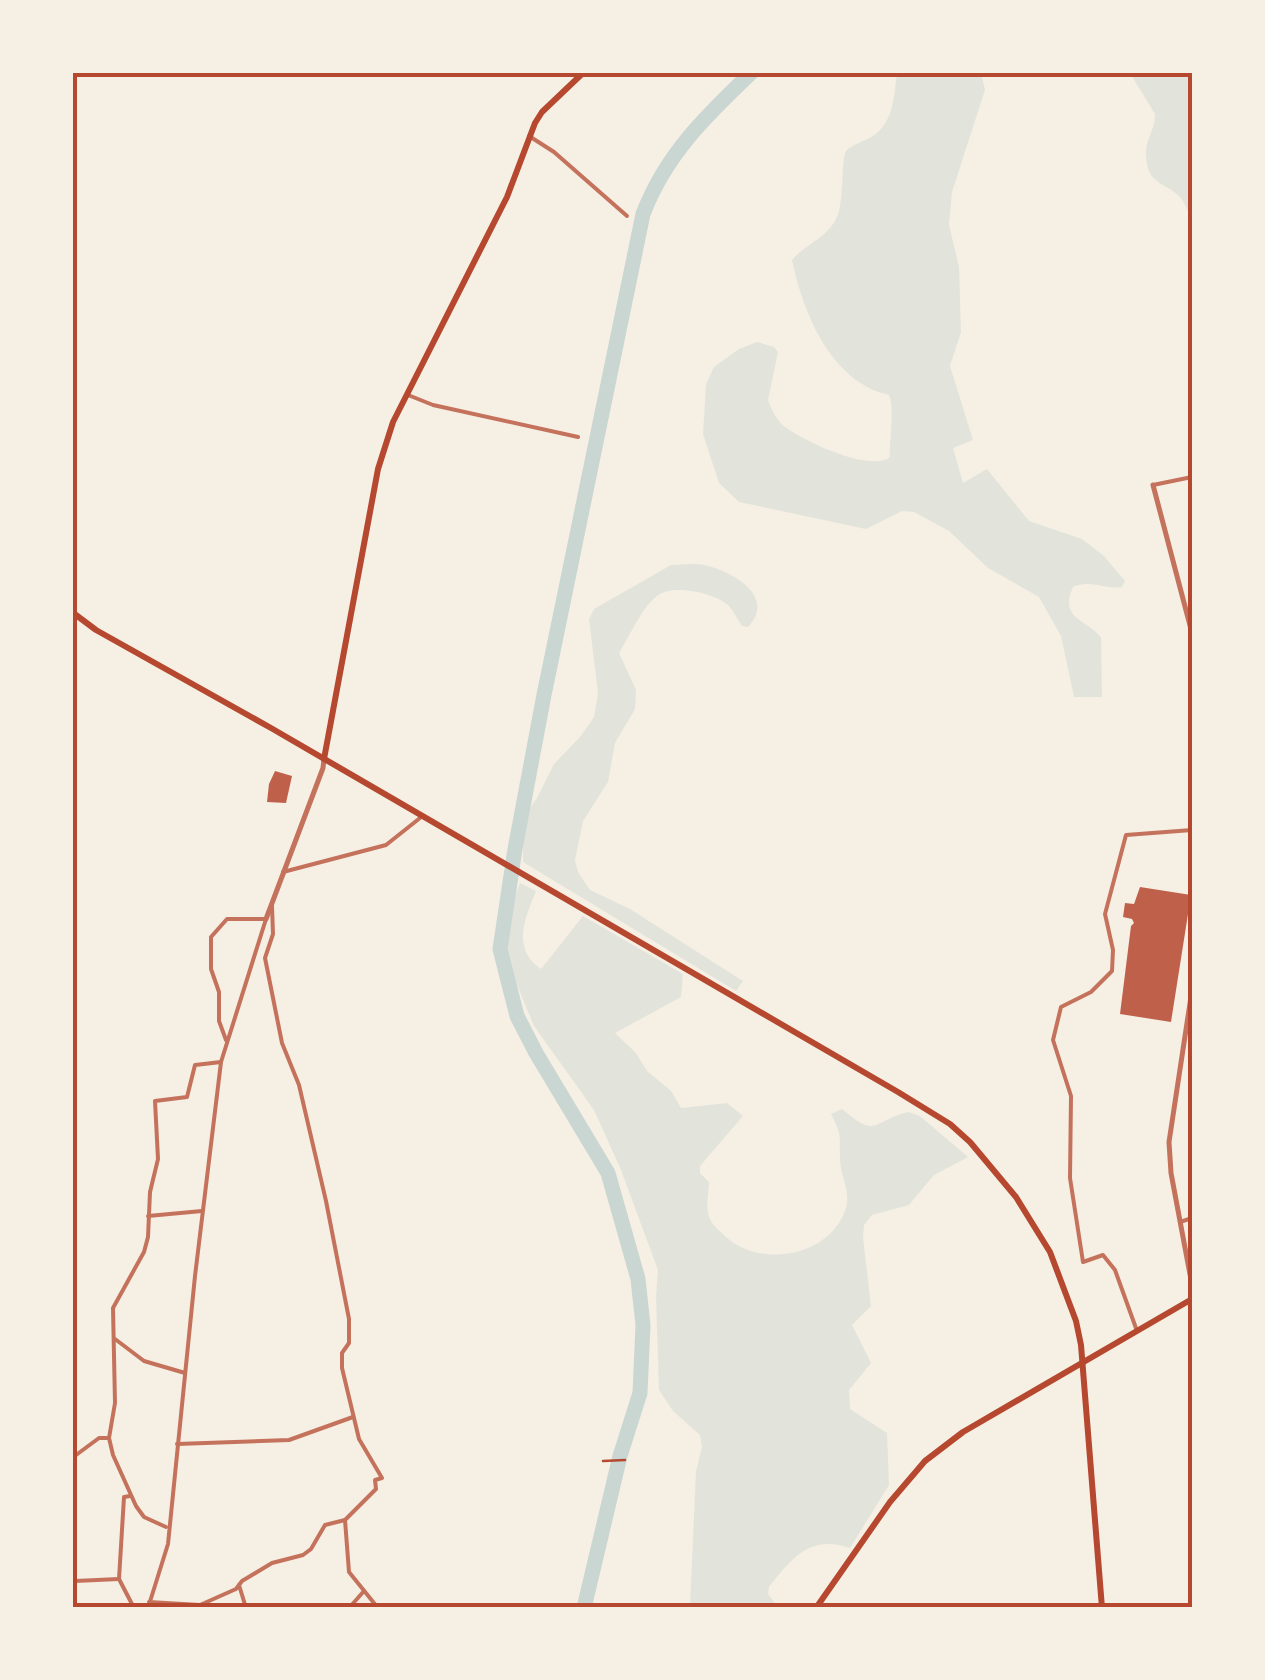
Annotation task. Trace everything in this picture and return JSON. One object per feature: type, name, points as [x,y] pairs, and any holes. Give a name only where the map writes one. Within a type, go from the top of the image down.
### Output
[{"type":"main road","points":[[324,759],[378,469],[393,422],[507,197],[542,112],[584,72]]},
{"type":"main road","points":[[72,612],[96,630],[434,822],[960,1132],[1016,1197],[1042,1236],[1076,1320],[1083,1364],[1102,1608]]},
{"type":"main road","points":[[816,1608],[890,1502],[925,1461],[963,1432],[1192,1299]]},
{"type":"street","points":[[529,136],[554,152],[626,216]]},
{"type":"street","points":[[408,395],[433,405],[578,437]]},
{"type":"street","points":[[1192,477],[1153,485],[1192,633]]},
{"type":"street","points":[[272,901],[272,934],[265,958],[282,1043],[299,1085],[326,1201],[348,1319],[349,1343],[342,1353],[342,1368],[359,1439],[382,1478],[376,1480],[376,1490],[345,1520],[325,1525],[311,1549],[302,1556],[272,1563],[200,1605],[149,1605],[168,1544],[202,1211],[226,1040],[272,901],[324,759]]},
{"type":"street","points":[[283,872],[386,845],[422,816]]},
{"type":"street","points":[[1137,1331],[1115,1270],[1103,1255],[1082,1262],[1070,1178],[1071,1096],[1053,1040],[1061,1008],[1092,992],[1112,970],[1113,950],[1105,914],[1126,835],[1192,830]]},
{"type":"street","points":[[226,1040],[218,1021],[220,992],[211,970],[211,937],[227,919],[266,919]]},
{"type":"street","points":[[1192,990],[1169,1142],[1171,1174],[1192,1285]]},
{"type":"street","points":[[168,1528],[144,1516],[113,1455],[110,1438],[116,1403],[114,1308],[144,1252],[158,1159],[155,1101],[187,1097],[196,1065],[222,1062]]},
{"type":"street","points":[[148,1216],[202,1211]]},
{"type":"street","points":[[1180,1222],[1192,1218]]},
{"type":"street","points":[[115,1339],[144,1361],[185,1373]]},
{"type":"street","points":[[176,1444],[289,1440],[352,1416]]},
{"type":"street","points":[[72,1458],[99,1438],[110,1438]]},
{"type":"street","points":[[132,1496],[124,1498],[119,1579],[134,1608]]},
{"type":"street","points":[[345,1520],[348,1572],[378,1608]]},
{"type":"street","points":[[72,1573],[75,1581],[119,1579]]},
{"type":"street","points":[[239,1585],[246,1608]]},
{"type":"street","points":[[349,1608],[364,1592]]},
{"type":"path","points":[[603,1461],[625,1460]]},
{"type":"shaded area","points":[[897,73],[981,73],[985,90],[952,192],[949,225],[959,267],[961,332],[950,366],[973,440],[953,448],[963,483],[987,469],[1029,521],[1082,539],[1104,556],[1125,581],[1122,587],[1079,585],[1073,587],[1070,598],[1071,612],[1101,637],[1102,697],[1074,697],[1061,636],[1039,597],[988,568],[949,531],[914,512],[902,511],[866,529],[739,502],[719,483],[703,434],[706,384],[714,367],[757,342],[778,352],[768,400],[779,422],[807,440],[853,458],[881,461],[890,457],[889,395],[869,388],[836,361],[812,323],[792,260],[836,220],[846,151],[873,136],[885,123],[892,107]]},
{"type":"shaded area","points":[[1130,73],[1192,73],[1192,218],[1180,197],[1149,172],[1146,149],[1155,114]]},
{"type":"shaded area","points":[[671,565],[704,565],[738,579],[754,595],[756,616],[748,627],[742,626],[723,602],[686,590],[667,591],[648,605],[619,653],[636,690],[635,709],[615,743],[608,782],[583,821],[575,860],[590,890],[630,909],[743,981],[736,991],[523,862],[523,818],[554,764],[594,717],[598,693],[589,619],[594,609]]},
{"type":"shaded area","points":[[520,883],[536,891],[525,922],[523,943],[541,969],[583,916],[683,974],[681,997],[615,1033],[636,1053],[647,1071],[671,1091],[681,1108],[727,1103],[743,1116],[700,1166],[700,1173],[709,1182],[707,1209],[711,1220],[740,1247],[774,1255],[792,1253],[809,1248],[836,1227],[847,1197],[840,1136],[831,1114],[842,1109],[869,1126],[908,1112],[920,1116],[968,1157],[934,1175],[909,1205],[872,1215],[864,1225],[871,1306],[852,1325],[871,1363],[849,1390],[850,1409],[887,1433],[889,1485],[850,1548],[824,1544],[794,1558],[769,1587],[768,1594],[778,1607],[690,1607],[700,1435],[673,1411],[659,1390],[658,1270],[621,1170],[594,1110],[534,1026],[505,956],[509,912]]},
{"type":"building","points":[[275,771],[292,776],[286,803],[267,802]]},
{"type":"building","points":[[1140,887],[1191,895],[1171,1022],[1120,1014],[1134,923],[1123,917],[1125,903],[1134,904]]},
{"type":"waterway","points":[[584,1608],[620,1456],[640,1393],[643,1325],[638,1279],[608,1173],[517,1016],[500,949],[544,695],[643,214],[675,154],[752,72]]}]
